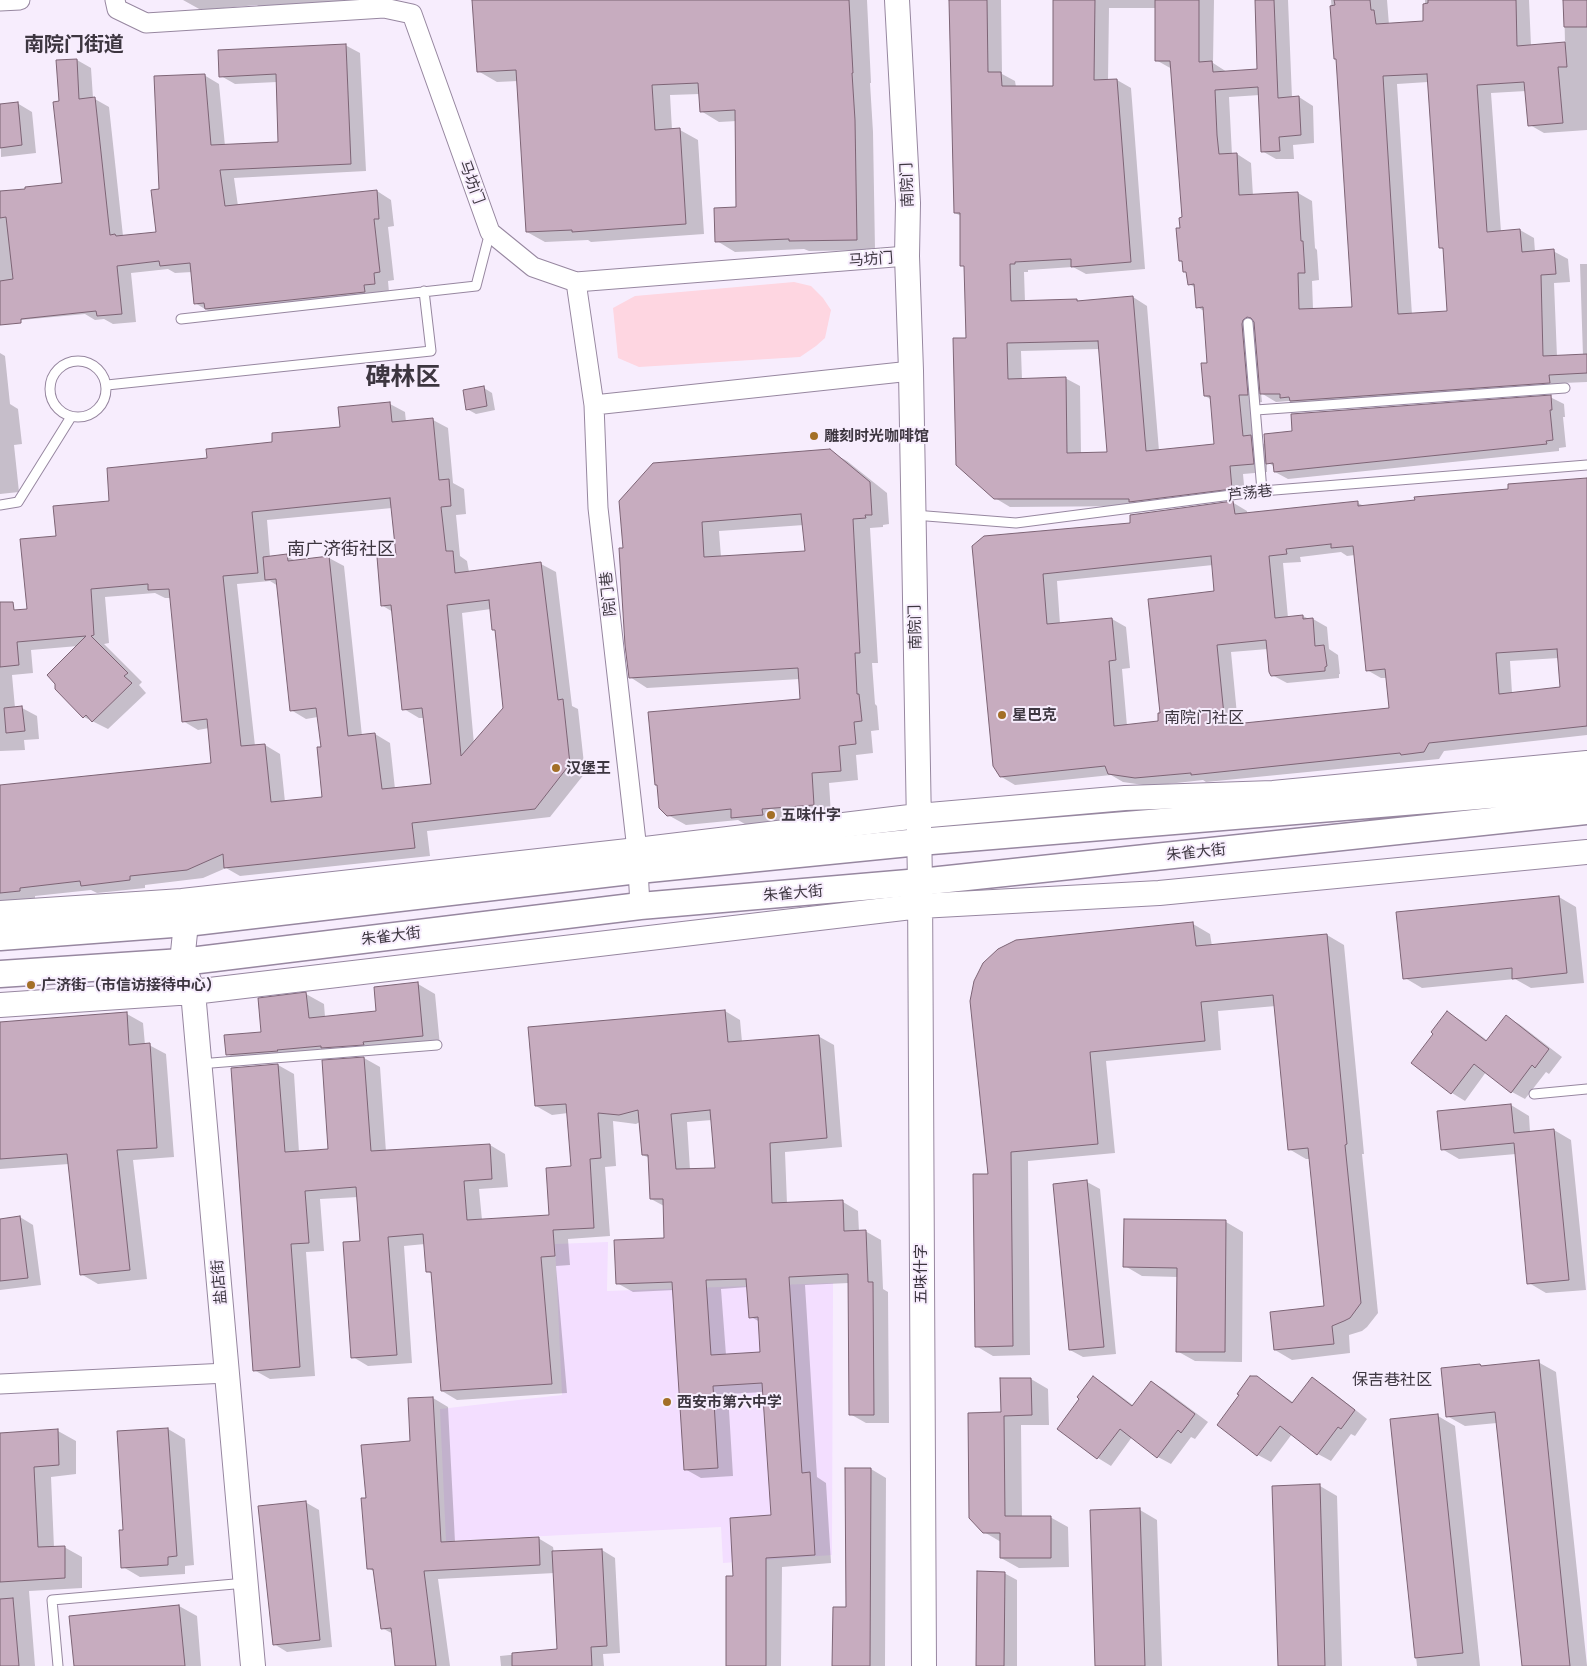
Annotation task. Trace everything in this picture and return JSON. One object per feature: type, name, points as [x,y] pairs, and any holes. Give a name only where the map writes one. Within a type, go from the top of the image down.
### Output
[{"type":"main road","points":[[0,937],[184,912],[638,860],[919,842],[1587,787]]},
{"type":"main road","name":"朱雀大街","points":[[0,974],[182,962],[640,906],[920,894],[1587,811]]},
{"type":"street","points":[[0,1],[20,0]]},
{"type":"street","name":"马坊门","points":[[115,0],[117,9],[146,23],[384,8],[412,14],[490,232],[533,267],[576,282],[907,256]]},
{"type":"street","name":"南院门","points":[[897,0],[908,203],[907,256],[911,371],[920,894]]},
{"type":"street","name":"院门巷","points":[[576,282],[594,405],[598,508],[638,860],[640,906]]},
{"type":"street","points":[[594,405],[911,371]]},
{"type":"street","points":[[638,860],[918,816],[1125,798],[1273,793],[1587,764]]},
{"type":"street","points":[[0,1005],[193,992],[920,894],[1159,893],[1587,852]]},
{"type":"street","name":"五味什字","points":[[920,894],[924,1666]]},
{"type":"street","points":[[0,913],[184,912]]},
{"type":"street","name":"盐店街","points":[[184,912],[182,962],[193,992],[254,1666]]},
{"type":"street","points":[[0,1384],[227,1372]]},
{"type":"lane","points":[[181,319],[476,286],[490,232]]},
{"type":"lane","points":[[107,385],[430,351],[424,291]]},
{"type":"lane","points":[[1248,324],[1262,491]]},
{"type":"lane","points":[[75,360],[86,361],[96,366],[103,375],[107,385],[106,397],[101,407],[92,414],[82,418],[71,417],[61,412],[53,403],[50,393],[51,381],[56,371],[64,364],[75,360]]},
{"type":"lane","points":[[1256,410],[1565,388]]},
{"type":"lane","points":[[0,505],[18,502],[71,417]]},
{"type":"lane","name":"芦荡巷","points":[[913,515],[1016,523],[1262,491],[1587,465]]},
{"type":"lane","points":[[199,1064],[437,1045]]},
{"type":"lane","points":[[1534,1094],[1587,1089]]},
{"type":"lane","points":[[58,1666],[52,1600],[246,1583]]},
{"type":"shaded area","points":[[794,282],[811,286],[823,298],[831,310],[825,338],[800,357],[639,367],[618,358],[613,308],[635,296]]},
{"type":"shaded area","name":"西安市第六中学","points":[[608,1242],[607,1291],[833,1283],[832,1555],[723,1563],[721,1527],[446,1541],[440,1409],[562,1395],[555,1244]]},
{"type":"building","points":[[472,0],[849,0],[855,120],[857,240],[789,241],[789,239],[715,242],[714,208],[736,207],[735,110],[700,112],[698,83],[652,85],[655,130],[680,128],[686,224],[572,232],[572,230],[526,232],[516,70],[477,72]]},
{"type":"building","points":[[949,0],[987,0],[988,72],[1001,72],[1002,86],[1053,86],[1053,0],[1095,0],[1094,80],[1117,79],[1131,262],[1071,267],[1071,259],[1015,262],[1015,264],[1010,264],[1011,301],[1077,299],[1077,301],[1133,296],[1146,451],[1214,444],[1210,396],[1204,396],[1201,363],[1207,363],[1203,307],[1196,308],[1194,284],[1188,285],[1186,272],[1183,272],[1182,261],[1179,261],[1176,228],[1180,228],[1179,218],[1182,217],[1170,61],[1155,61],[1155,0],[1199,0],[1199,62],[1212,61],[1213,72],[1257,69],[1255,0],[1274,0],[1278,98],[1299,96],[1301,135],[1279,137],[1280,151],[1261,152],[1258,87],[1215,90],[1217,135],[1219,154],[1237,153],[1239,195],[1298,192],[1305,273],[1298,273],[1299,309],[1352,307],[1336,59],[1334,59],[1330,6],[1335,5],[1334,0],[1370,0],[1376,24],[1423,21],[1423,4],[1428,3],[1428,0],[1516,0],[1517,46],[1565,42],[1567,67],[1558,67],[1563,123],[1528,126],[1524,82],[1477,85],[1487,232],[1520,229],[1522,252],[1554,249],[1556,274],[1541,275],[1543,356],[1587,354],[1587,373],[1549,375],[1550,383],[1290,401],[1289,397],[1280,398],[1280,394],[1260,394],[1254,322],[1251,318],[1247,317],[1243,320],[1242,324],[1248,395],[1239,395],[1243,436],[1251,435],[1254,464],[1230,466],[1232,489],[1129,502],[1129,499],[994,499],[956,465],[953,338],[966,338],[964,266],[960,266],[960,213],[954,213]],"holes":[[[1427,74],[1439,248],[1443,248],[1447,311],[1398,314],[1383,76]],[[1098,341],[1107,452],[1067,453],[1066,377],[1008,379],[1007,343]]]},
{"type":"building","points":[[1563,0],[1587,0],[1587,27],[1564,27]]},
{"type":"building","points":[[346,44],[351,164],[220,170],[225,206],[377,190],[379,219],[374,219],[380,272],[374,273],[375,284],[364,285],[365,292],[205,309],[204,303],[194,304],[190,263],[160,266],[159,261],[117,266],[122,314],[97,316],[96,311],[21,319],[21,323],[0,325],[0,281],[13,279],[6,217],[0,218],[0,191],[62,183],[53,102],[59,101],[56,60],[77,59],[79,99],[95,97],[110,235],[115,234],[116,236],[156,232],[151,190],[159,189],[154,76],[205,74],[211,145],[278,142],[276,74],[219,77],[218,50]]},
{"type":"building","points":[[18,102],[22,145],[0,148],[0,104]]},
{"type":"building","points":[[484,386],[487,406],[466,410],[463,390]]},
{"type":"building","points":[[1551,395],[1552,410],[1550,410],[1553,440],[1546,441],[1547,444],[1274,472],[1273,463],[1266,464],[1264,434],[1292,431],[1291,414]]},
{"type":"building","points":[[390,402],[392,422],[433,418],[439,480],[449,479],[451,506],[441,507],[446,551],[453,551],[455,573],[541,562],[558,700],[563,699],[570,764],[535,809],[412,823],[415,848],[224,868],[223,854],[187,870],[130,876],[130,880],[81,886],[80,881],[20,888],[20,891],[0,893],[0,785],[211,763],[207,719],[182,722],[169,589],[148,590],[148,584],[91,589],[94,635],[91,636],[128,673],[124,676],[132,683],[92,722],[86,715],[83,718],[55,689],[55,684],[47,675],[86,636],[17,642],[19,665],[0,667],[0,602],[13,602],[14,610],[27,609],[20,539],[56,536],[53,506],[109,501],[107,468],[207,458],[206,449],[272,442],[272,433],[340,427],[338,407]],"holes":[[[390,498],[396,555],[377,557],[381,606],[391,605],[402,710],[422,708],[431,784],[382,789],[375,733],[348,736],[329,556],[288,561],[287,554],[263,557],[265,580],[276,579],[290,711],[316,708],[321,747],[317,747],[322,797],[271,802],[265,744],[241,746],[223,576],[258,573],[252,512]],[[489,600],[492,630],[495,630],[503,708],[461,756],[447,605]]]},
{"type":"building","points":[[830,449],[870,482],[872,515],[865,515],[866,518],[853,519],[860,653],[855,653],[857,694],[859,694],[862,721],[854,722],[856,744],[839,746],[841,771],[812,773],[814,805],[762,809],[763,815],[731,818],[731,809],[667,816],[659,808],[648,712],[800,699],[798,668],[629,678],[619,548],[623,548],[619,501],[653,463]],"holes":[[[801,514],[805,551],[704,557],[702,522]]]},
{"type":"building","points":[[1587,478],[1587,726],[1429,743],[1424,752],[1401,755],[1400,753],[1191,775],[1191,773],[1135,778],[1108,774],[1105,766],[1000,777],[993,766],[972,546],[984,536],[1130,523],[1130,515],[1233,501],[1235,514],[1358,501],[1358,506],[1415,500],[1414,497],[1508,489],[1508,484]],"holes":[[[1331,544],[1331,548],[1353,546],[1366,671],[1385,669],[1389,708],[1225,725],[1217,645],[1266,640],[1271,676],[1325,671],[1327,666],[1324,645],[1315,646],[1313,618],[1303,619],[1303,615],[1275,618],[1269,556],[1287,554],[1286,549]],[[1211,556],[1214,591],[1148,599],[1160,713],[1158,713],[1158,721],[1114,726],[1109,661],[1116,660],[1112,618],[1047,624],[1043,574]],[[1557,649],[1560,687],[1499,694],[1496,653]]]},
{"type":"building","points":[[22,706],[25,731],[6,733],[4,708]]},
{"type":"building","points":[[1559,896],[1567,973],[1512,979],[1512,968],[1403,979],[1396,912]]},
{"type":"building","points":[[1193,922],[1196,946],[1327,934],[1361,1303],[1350,1318],[1332,1326],[1334,1344],[1274,1350],[1270,1312],[1324,1306],[1308,1148],[1288,1150],[1273,995],[1201,1002],[1205,1041],[1090,1052],[1098,1144],[1011,1152],[1013,1346],[975,1347],[973,1174],[988,1174],[970,1001],[974,981],[983,963],[998,949],[1016,940]]},
{"type":"building","points":[[418,982],[423,1036],[363,1042],[364,1045],[321,1048],[321,1046],[226,1055],[224,1035],[261,1032],[258,998],[306,992],[309,1018],[376,1011],[374,987]]},
{"type":"building","points":[[725,1010],[728,1042],[819,1035],[827,1138],[770,1143],[772,1203],[843,1200],[844,1231],[866,1230],[868,1282],[873,1282],[874,1415],[849,1415],[848,1274],[789,1277],[802,1473],[810,1472],[815,1555],[766,1558],[766,1666],[726,1666],[726,1576],[733,1576],[730,1518],[771,1515],[762,1383],[713,1386],[718,1468],[684,1470],[672,1282],[616,1284],[614,1240],[664,1238],[663,1199],[650,1199],[648,1155],[642,1155],[638,1110],[619,1115],[598,1113],[601,1158],[590,1159],[594,1228],[553,1230],[555,1256],[541,1257],[552,1384],[441,1391],[431,1272],[426,1272],[423,1234],[388,1237],[397,1355],[351,1358],[343,1242],[360,1241],[356,1187],[305,1191],[309,1243],[291,1244],[300,1367],[253,1371],[231,1068],[278,1064],[285,1152],[328,1149],[322,1060],[364,1057],[371,1151],[490,1144],[492,1179],[464,1181],[467,1220],[549,1215],[546,1168],[571,1166],[566,1104],[535,1106],[528,1027]],"holes":[[[710,1110],[715,1168],[676,1169],[671,1114]],[[746,1279],[749,1318],[758,1317],[760,1352],[711,1355],[706,1280]]]},
{"type":"building","points":[[1447,1011],[1486,1041],[1506,1015],[1549,1049],[1535,1068],[1532,1065],[1511,1093],[1474,1064],[1451,1094],[1411,1063],[1433,1034],[1431,1032]]},
{"type":"building","points":[[127,1012],[129,1045],[150,1043],[157,1148],[117,1150],[130,1270],[80,1275],[67,1154],[0,1159],[0,1022]]},
{"type":"building","points":[[1511,1104],[1514,1133],[1554,1129],[1569,1280],[1527,1284],[1514,1143],[1441,1150],[1437,1111]]},
{"type":"building","points":[[1087,1180],[1104,1347],[1069,1350],[1053,1184]]},
{"type":"building","points":[[20,1216],[28,1278],[0,1281],[0,1219]]},
{"type":"building","points":[[1124,1219],[1226,1220],[1225,1352],[1176,1352],[1177,1268],[1123,1267]]},
{"type":"building","points":[[1539,1360],[1570,1666],[1522,1666],[1495,1412],[1446,1417],[1441,1368]]},
{"type":"building","points":[[1093,1376],[1132,1406],[1151,1381],[1195,1414],[1181,1433],[1178,1430],[1157,1458],[1120,1429],[1097,1459],[1057,1429]]},
{"type":"building","points":[[1250,1376],[1257,1376],[1292,1403],[1312,1377],[1355,1410],[1341,1429],[1338,1427],[1317,1455],[1280,1426],[1257,1456],[1217,1425]]},
{"type":"building","points":[[1000,1378],[1031,1378],[1032,1415],[1004,1416],[1005,1516],[1051,1516],[1051,1558],[1000,1558],[1000,1533],[983,1533],[969,1518],[968,1413],[1001,1412]]},
{"type":"building","points":[[433,1397],[441,1542],[539,1537],[540,1565],[424,1571],[436,1666],[395,1666],[391,1628],[381,1629],[373,1569],[367,1569],[361,1498],[366,1498],[361,1445],[410,1441],[408,1398]]},
{"type":"building","points":[[1438,1414],[1463,1653],[1415,1658],[1390,1419]]},
{"type":"building","points":[[168,1428],[177,1556],[168,1557],[168,1565],[121,1568],[119,1530],[123,1530],[117,1431]]},
{"type":"building","points":[[58,1429],[59,1465],[34,1467],[38,1547],[65,1546],[65,1578],[0,1582],[0,1433]]},
{"type":"building","points":[[845,1468],[871,1468],[870,1666],[832,1666],[833,1607],[846,1607]]},
{"type":"building","points":[[1320,1484],[1325,1666],[1278,1666],[1272,1486]]},
{"type":"building","points":[[306,1501],[320,1640],[273,1645],[258,1506]]},
{"type":"building","points":[[1140,1508],[1145,1666],[1095,1666],[1090,1510]]},
{"type":"building","points":[[602,1549],[607,1646],[591,1647],[592,1666],[512,1666],[512,1653],[557,1649],[552,1551]]},
{"type":"building","points":[[977,1571],[1005,1572],[1004,1666],[976,1666]]},
{"type":"building","points":[[13,1598],[19,1666],[0,1666],[0,1599]]},
{"type":"building","points":[[179,1605],[185,1666],[74,1666],[69,1616]]},
{"type":"place","name":"雕刻时光咖啡馆","points":[[814,436]]},
{"type":"place","name":"星巴克","points":[[1002,715]]},
{"type":"place","name":"汉堡王","points":[[556,768]]},
{"type":"place","name":"五味什字","points":[[771,815]]},
{"type":"place","name":"广济街（市信访接待中心）","points":[[31,985]]},
{"type":"place","name":"西安市第六中学","points":[[667,1402]]},
{"type":"district","name":"南院门街道","points":[[74,44]]},
{"type":"district","name":"碑林区","points":[[403,377]]},
{"type":"district","name":"南广济街社区","points":[[341,549]]},
{"type":"district","name":"南院门社区","points":[[1204,718]]},
{"type":"district","name":"保吉巷社区","points":[[1392,1380]]}]
